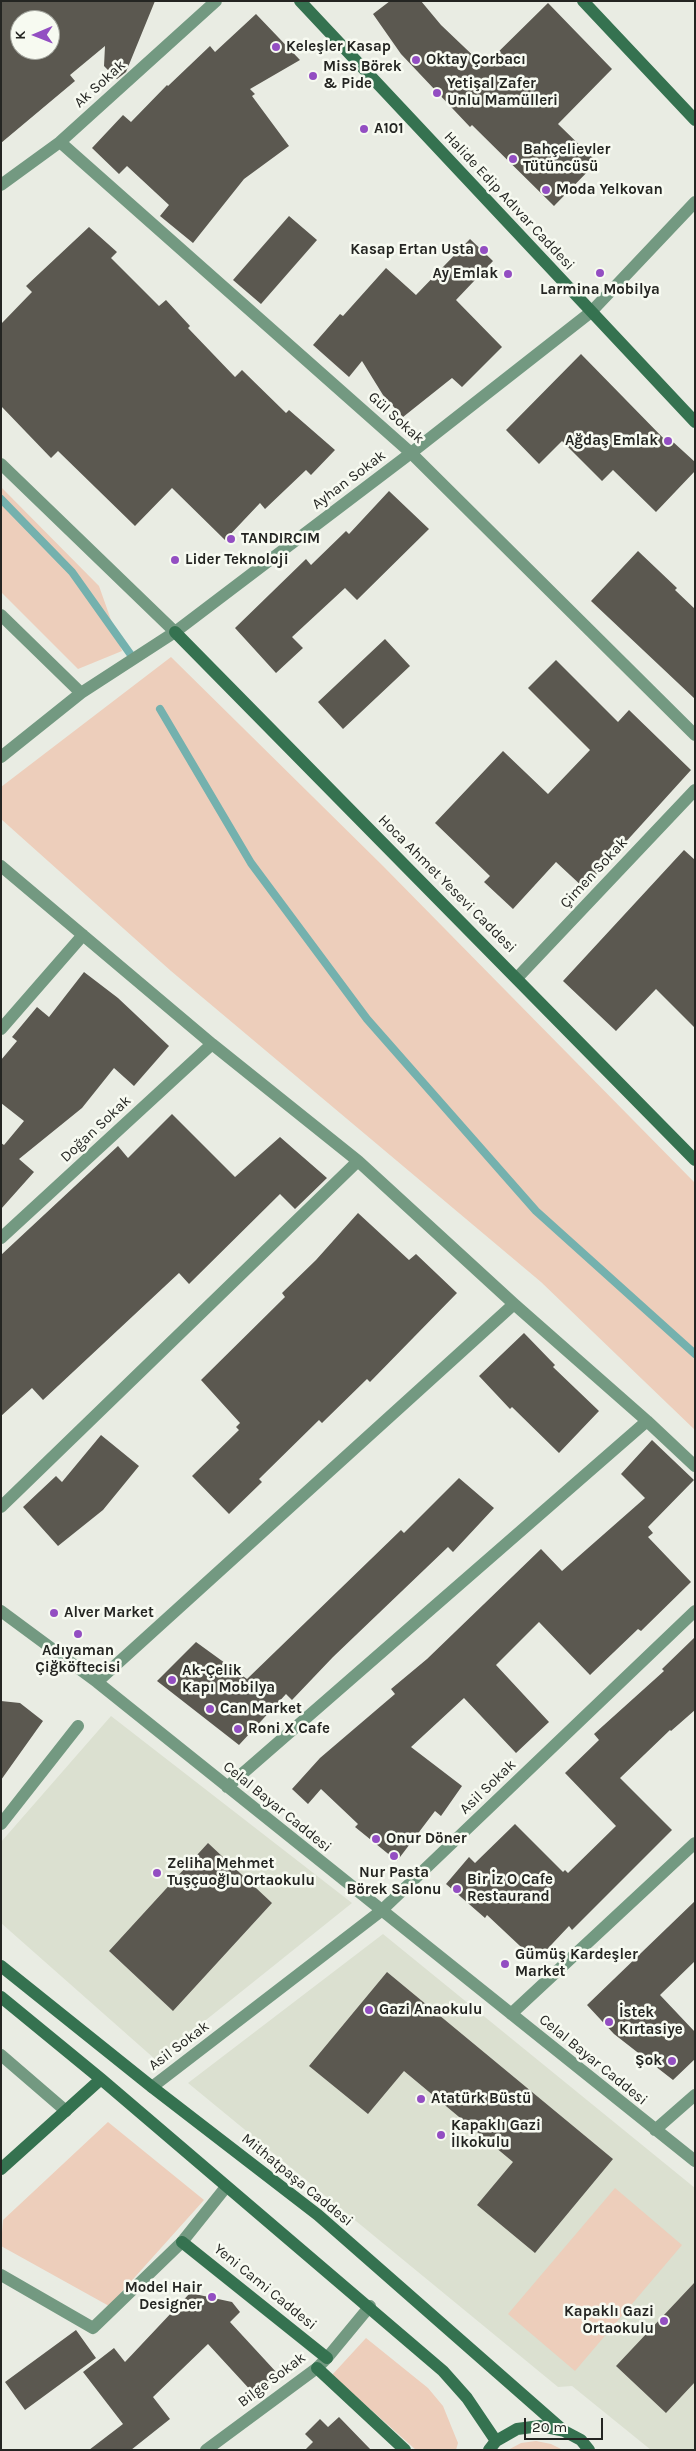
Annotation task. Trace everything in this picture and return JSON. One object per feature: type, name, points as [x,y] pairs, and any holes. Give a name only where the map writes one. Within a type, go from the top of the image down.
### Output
[{"type":"street","name":"Ak Sokak","points":[[1,185],[60,142],[216,1]]},
{"type":"street","name":"Halide Edip Adıvar Caddesi","points":[[300,1],[695,422]]},
{"type":"street","points":[[583,1],[695,120]]},
{"type":"street","name":"Gül Sokak","points":[[60,142],[412,453],[695,735]]},
{"type":"street","name":"Ayhan Sokak","points":[[1,757],[81,693],[174,632],[412,453],[591,312],[695,202]]},
{"type":"street","points":[[1,464],[174,632]]},
{"type":"street","points":[[1,616],[81,693]]},
{"type":"street","name":"Hoca Ahmet Yesevi Caddesi","points":[[174,632],[695,1160]]},
{"type":"street","name":"Çimen Sokak","points":[[517,978],[695,790]]},
{"type":"street","points":[[1,866],[212,1044],[358,1161],[514,1304],[647,1420],[695,1466]]},
{"type":"street","points":[[1,1029],[83,935]]},
{"type":"street","name":"Doğan Sokak","points":[[1,1238],[212,1044]]},
{"type":"street","points":[[1,1507],[358,1161]]},
{"type":"street","points":[[98,1682],[514,1304]]},
{"type":"street","points":[[227,1787],[647,1420]]},
{"type":"street","name":"Celal Bayar Caddesi","points":[[1,1611],[98,1682],[381,1911],[695,2161]]},
{"type":"street","name":"Asil Sokak","points":[[152,2087],[381,1911],[695,1611]]},
{"type":"street","points":[[1,1824],[78,1726]]},
{"type":"street","points":[[511,2014],[695,1844]]},
{"type":"street","name":"Mithatpaşa Caddesi","points":[[1,1966],[152,2087],[318,2215],[564,2430],[581,2440],[589,2450]]},
{"type":"street","points":[[1,1997],[370,2306],[443,2371],[467,2398],[492,2445],[517,2429],[540,2426],[564,2430]]},
{"type":"street","points":[[1,2055],[66,2111]]},
{"type":"street","points":[[1,2169],[101,2079]]},
{"type":"street","points":[[655,2130],[695,2095]]},
{"type":"street","points":[[1,2275],[93,2328],[182,2242],[226,2187]]},
{"type":"street","name":"Yeni Cami Caddesi","points":[[182,2242],[327,2358]]},
{"type":"street","name":"Bilge Sokak","points":[[206,2450],[316,2368],[327,2358],[370,2306]]},
{"type":"street","points":[[316,2368],[405,2450]]},
{"type":"shaded area","points":[[1,487],[99,586],[122,651],[78,669],[1,592]]},
{"type":"shaded area","points":[[171,657],[383,866],[695,1183],[695,1430],[541,1282],[171,971],[1,819],[1,787]]},
{"type":"shaded area","name":"Zeliha Mehmet Tuşçuoğlu Ortaokulu","points":[[111,1716],[352,1903],[156,2060],[1,1923],[1,1842]]},
{"type":"shaded area","name":"Kapaklı Gazi İlkokulu","points":[[383,1934],[695,2188],[695,2450],[651,2450],[572,2386],[558,2387],[188,2083]]},
{"type":"shaded area","points":[[108,2122],[204,2200],[109,2306],[1,2246],[3,2220]]},
{"type":"shaded area","points":[[615,2188],[682,2245],[575,2371],[508,2314]]},
{"type":"shaded area","points":[[366,2338],[428,2388],[443,2406],[458,2443],[456,2450],[416,2450],[332,2375]]},
{"type":"shaded area","points":[[536,2441],[551,2444],[563,2450],[508,2450],[521,2443]]},
{"type":"building","points":[[1,1],[155,1],[126,72],[117,79],[104,66],[105,46],[70,75],[75,81],[1,143]]},
{"type":"building","points":[[390,1],[421,1],[441,25],[484,66],[548,3],[612,69],[558,124],[597,162],[554,206],[472,125],[470,127],[401,54],[373,14]]},
{"type":"building","points":[[256,14],[300,60],[250,89],[255,94],[252,96],[289,146],[244,179],[193,243],[160,216],[169,205],[127,166],[119,174],[92,148],[123,115],[131,122],[167,85],[210,46],[215,52]]},
{"type":"building","points":[[289,216],[317,240],[261,304],[233,280]]},
{"type":"building","points":[[89,227],[117,252],[111,258],[159,306],[166,300],[190,326],[188,328],[235,377],[242,370],[286,413],[289,410],[335,450],[311,475],[306,470],[265,509],[260,503],[225,540],[172,488],[135,526],[58,451],[51,458],[1,406],[1,324],[32,292],[26,286]]},
{"type":"building","points":[[470,239],[493,261],[456,300],[502,347],[462,387],[452,378],[403,417],[383,395],[362,361],[349,377],[313,345],[340,314],[343,316],[386,268],[416,295]]},
{"type":"building","points":[[581,354],[669,444],[672,441],[695,462],[695,471],[656,512],[613,470],[602,481],[562,441],[539,464],[506,430]]},
{"type":"building","points":[[389,491],[429,529],[357,600],[345,588],[292,637],[303,648],[276,673],[235,628],[306,559],[311,565],[346,531],[349,534]]},
{"type":"building","points":[[638,551],[677,588],[675,590],[695,609],[695,699],[591,601]]},
{"type":"building","points":[[385,639],[410,666],[343,729],[318,702]]},
{"type":"building","points":[[556,660],[618,722],[629,710],[691,770],[584,888],[556,862],[513,909],[484,882],[490,876],[435,823],[503,751],[548,794],[590,750],[528,688]]},
{"type":"building","points":[[684,850],[695,860],[695,1028],[656,989],[616,1031],[563,981]]},
{"type":"building","points":[[84,972],[118,998],[169,1046],[134,1086],[114,1068],[82,1108],[19,1159],[34,1172],[1,1209],[1,1143],[4,1145],[24,1121],[1,1103],[1,1060],[17,1041],[12,1037],[37,1007],[49,1017]]},
{"type":"building","points":[[172,1114],[235,1177],[280,1137],[327,1178],[295,1209],[280,1194],[189,1284],[179,1273],[43,1400],[32,1388],[1,1416],[1,1255],[118,1146],[128,1158]]},
{"type":"building","points":[[358,1213],[409,1260],[416,1254],[457,1293],[370,1382],[367,1379],[322,1423],[319,1420],[259,1479],[262,1482],[229,1514],[192,1476],[239,1430],[236,1427],[240,1423],[201,1380],[285,1297],[282,1293],[316,1260]]},
{"type":"building","points":[[524,1333],[555,1365],[553,1367],[599,1411],[559,1453],[512,1407],[510,1409],[479,1376]]},
{"type":"building","points":[[101,1435],[139,1466],[103,1510],[58,1546],[23,1507],[56,1476],[62,1482]]},
{"type":"building","points":[[652,1440],[694,1480],[648,1527],[653,1533],[648,1537],[691,1582],[641,1631],[638,1629],[590,1675],[539,1622],[496,1665],[549,1722],[516,1753],[464,1698],[411,1747],[462,1786],[441,1816],[435,1811],[397,1861],[355,1827],[358,1824],[321,1789],[308,1804],[292,1789],[320,1758],[395,1694],[391,1689],[427,1659],[541,1549],[562,1571],[645,1498],[621,1474]]},
{"type":"building","points":[[459,1478],[494,1508],[453,1552],[448,1547],[333,1657],[292,1700],[286,1694],[239,1745],[157,1681],[196,1642],[247,1679],[401,1530],[404,1533]]},
{"type":"building","points":[[695,1637],[695,1710],[670,1730],[620,1778],[672,1830],[572,1930],[569,1926],[536,1961],[487,1915],[485,1918],[446,1884],[469,1857],[475,1863],[515,1824],[563,1872],[565,1870],[568,1873],[616,1826],[565,1773],[599,1740],[594,1734],[664,1671],[662,1669]]},
{"type":"building","points":[[1,1701],[20,1703],[43,1721],[1,1780]]},
{"type":"building","points":[[208,1843],[272,1903],[173,2011],[109,1951]]},
{"type":"building","points":[[695,1901],[695,1961],[660,1995],[695,2032],[695,2059],[673,2080],[614,2034],[587,2005]]},
{"type":"building","points":[[387,1972],[613,2159],[535,2253],[477,2205],[513,2162],[404,2071],[368,2114],[309,2066]]},
{"type":"building","name":"Kapaklı Gazi Ortaokulu","points":[[695,2282],[695,2382],[666,2413],[616,2366]]},
{"type":"building","points":[[190,2293],[232,2302],[240,2312],[230,2322],[277,2373],[254,2394],[208,2344],[153,2397],[170,2419],[131,2450],[89,2450],[123,2424],[83,2372],[114,2348],[125,2362]]},
{"type":"building","points":[[76,2330],[96,2358],[25,2410],[5,2382]]},
{"type":"building","points":[[339,2417],[371,2450],[305,2450],[313,2442],[305,2434],[320,2419],[328,2427]]},
{"type":"waterway","points":[[1,499],[72,572],[131,655]]},
{"type":"waterway","points":[[160,709],[251,863],[367,1019],[536,1211],[695,1354]]},
{"type":"place","name":"Keleşler Kasap","points":[[276,47]]},
{"type":"place","name":"Oktay Çorbacı","points":[[416,60]]},
{"type":"place","name":"Miss Börek & Pide","points":[[313,76]]},
{"type":"place","name":"Yetişal Zafer Unlu Mamülleri","points":[[437,93]]},
{"type":"place","name":"A101","points":[[364,129]]},
{"type":"place","name":"Bahçelievler Tütüncüsü","points":[[513,159]]},
{"type":"place","name":"Moda Yelkovan","points":[[546,190]]},
{"type":"place","name":"Kasap Ertan Usta","points":[[484,250]]},
{"type":"place","name":"Larmina Mobilya","points":[[600,273]]},
{"type":"place","name":"Ay Emlak","points":[[508,274]]},
{"type":"place","name":"Ağdaş Emlak","points":[[668,441]]},
{"type":"place","name":"TANDIRCIM","points":[[231,539]]},
{"type":"place","name":"Lider Teknoloji","points":[[175,560]]},
{"type":"place","name":"Alver Market","points":[[54,1613]]},
{"type":"place","name":"Adıyaman Çiğköftecisi","points":[[78,1634]]},
{"type":"place","name":"Ak-Çelik Kapı Mobilya","points":[[172,1680]]},
{"type":"place","name":"Can Market","points":[[210,1709]]},
{"type":"place","name":"Roni X Cafe","points":[[238,1729]]},
{"type":"place","name":"Onur Döner","points":[[376,1839]]},
{"type":"place","name":"Nur Pasta Börek Salonu","points":[[394,1856]]},
{"type":"place","name":"Zeliha Mehmet Tuşçuoğlu Ortaokulu","points":[[157,1873]]},
{"type":"place","name":"Bir İz O Cafe Restaurand","points":[[457,1889]]},
{"type":"place","name":"Gümüş Kardeşler Market","points":[[505,1964]]},
{"type":"place","name":"Gazi Anaokulu","points":[[369,2010]]},
{"type":"place","name":"İstek Kırtasiye","points":[[609,2022]]},
{"type":"place","name":"Şok","points":[[672,2061]]},
{"type":"place","name":"Atatürk Büstü","points":[[421,2099]]},
{"type":"place","name":"Kapaklı Gazi İlkokulu","points":[[441,2135]]},
{"type":"place","name":"Model Hair Designer","points":[[212,2297]]},
{"type":"place","name":"Kapaklı Gazi Ortaokulu","points":[[664,2321]]}]
